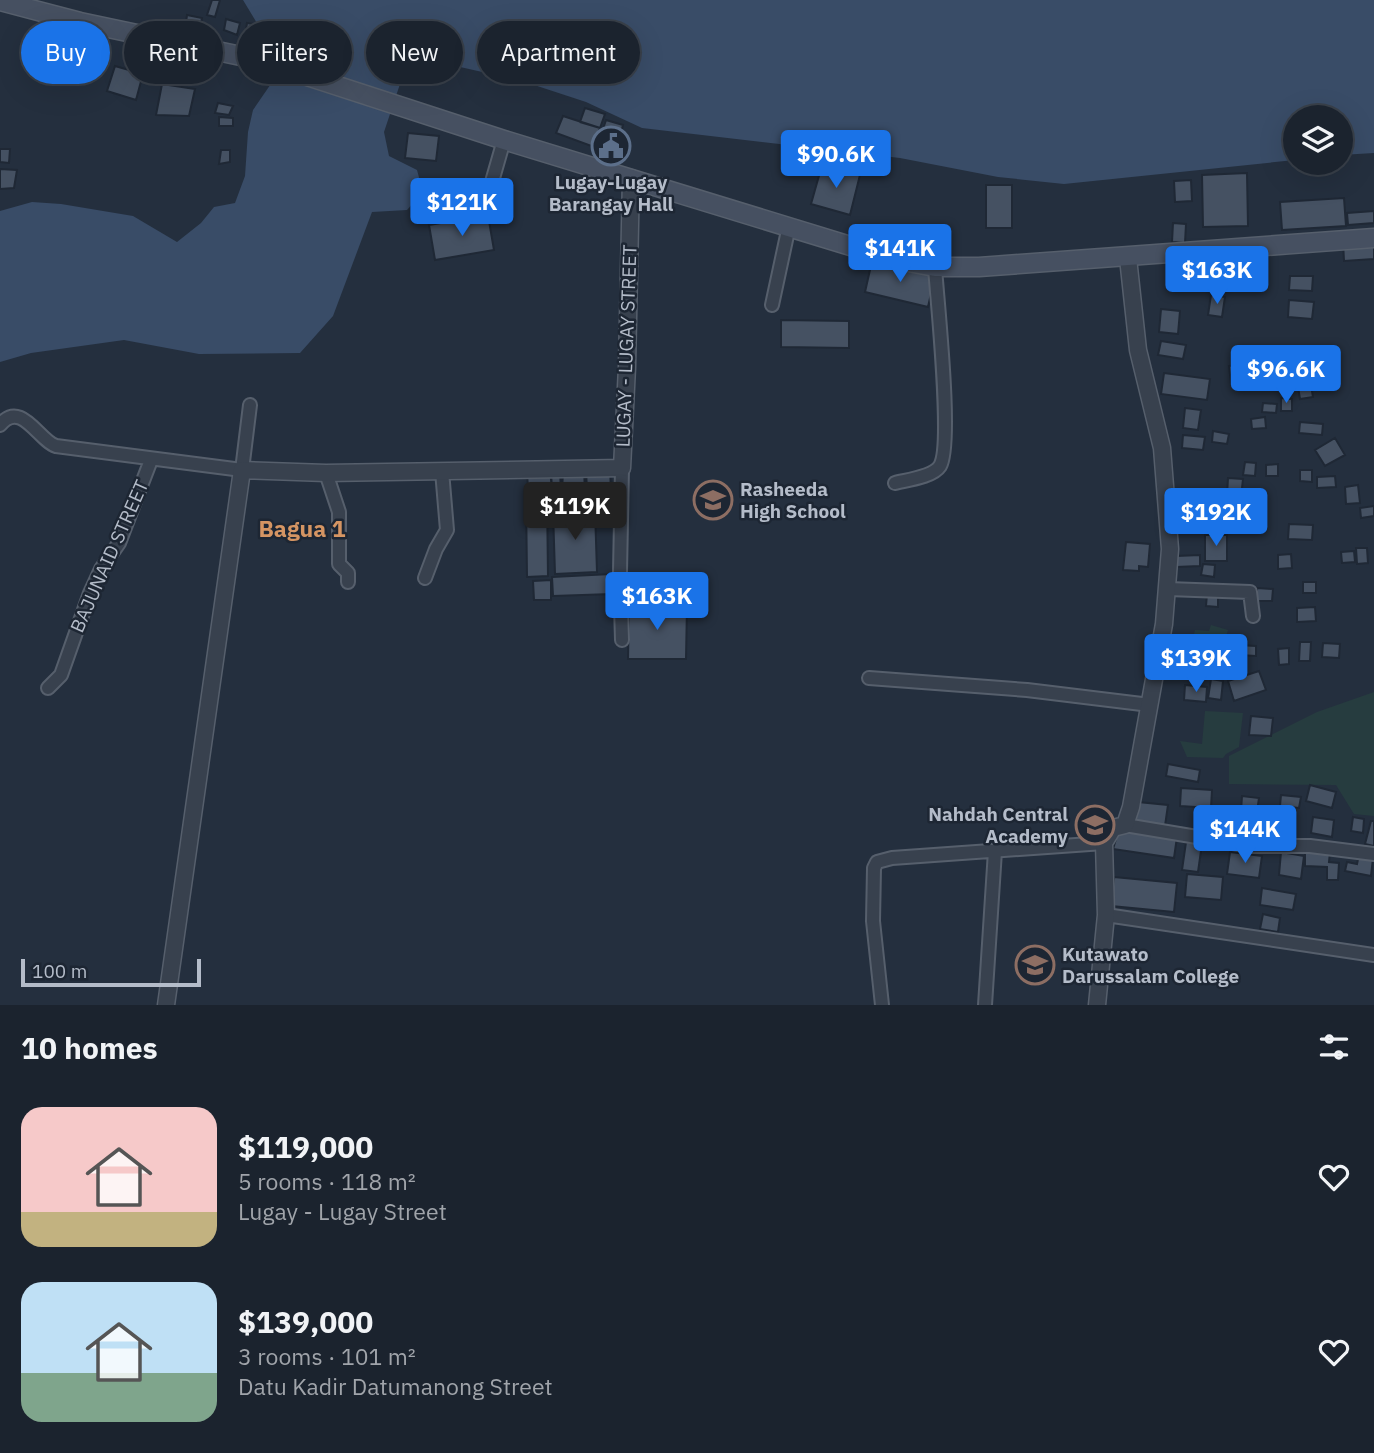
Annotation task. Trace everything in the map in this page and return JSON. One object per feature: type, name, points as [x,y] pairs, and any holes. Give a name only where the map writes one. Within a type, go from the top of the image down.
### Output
[{"type":"main road","points":[[0,1],[80,22],[254,59],[504,140],[893,259],[935,267],[1128,258],[1374,238]]},
{"type":"street","points":[[482,213],[504,140]]},
{"type":"street","name":"LUGAY - LUGAY STREET","points":[[622,640],[622,468],[631,178]]},
{"type":"street","points":[[772,306],[789,226]]},
{"type":"street","points":[[1125,825],[1150,705],[1168,589],[1170,549],[1162,448],[1138,350],[1128,258]]},
{"type":"street","points":[[895,483],[934,471],[941,461],[945,415],[935,267]]},
{"type":"street","points":[[166,1005],[250,405]]},
{"type":"street","points":[[0,425],[5,419],[13,417],[33,424],[50,444],[56,446],[242,470],[326,473],[622,468]]},
{"type":"street","name":"BAJUNAID STREET","points":[[48,688],[61,675],[90,593],[101,569],[119,543],[151,460]]},
{"type":"street","points":[[425,578],[447,530],[442,471]]},
{"type":"street","points":[[326,473],[337,498],[339,564],[348,573],[348,582]]},
{"type":"street","points":[[1168,589],[1250,592],[1253,615]]},
{"type":"street","points":[[869,678],[1027,690],[1150,705]]},
{"type":"street","points":[[1097,1005],[1107,915],[1104,843],[1113,828],[1125,825],[1251,846],[1300,846],[1374,854]]},
{"type":"street","points":[[883,1005],[873,921],[876,864],[892,858],[1104,843]]},
{"type":"street","points":[[985,1005],[995,851]]},
{"type":"street","points":[[1107,915],[1374,955]]},
{"type":"green space","points":[[1211,625],[1228,630],[1220,658],[1190,650],[1195,630],[1209,631]]},
{"type":"green space","points":[[1374,692],[1374,816],[1354,814],[1336,785],[1229,784],[1229,756],[1317,712]]},
{"type":"green space","points":[[1205,711],[1243,713],[1239,747],[1223,758],[1187,757],[1180,741],[1202,744]]},
{"type":"water","points":[[243,0],[1374,0],[1374,153],[1353,154],[1353,105],[1283,105],[1283,161],[1064,184],[998,177],[900,158],[642,128],[586,102],[531,84],[640,84],[640,21],[477,21],[477,71],[463,68],[463,21],[366,21],[366,84],[400,84],[384,132],[389,156],[417,170],[423,192],[407,210],[372,212],[333,316],[300,353],[199,354],[124,340],[31,353],[0,362],[0,211],[32,202],[133,216],[177,242],[201,223],[214,207],[235,203],[245,176],[248,132],[253,110],[271,84],[352,84],[352,21],[256,21]]},
{"type":"building","points":[[212,0],[220,0],[215,17],[207,15]]},
{"type":"building","points":[[187,15],[202,18],[201,21],[186,21]]},
{"type":"building","points":[[226,19],[237,22],[237,35],[224,30]]},
{"type":"building","points":[[115,66],[124,69],[124,84],[140,84],[136,100],[107,91]]},
{"type":"building","points":[[162,84],[195,89],[189,116],[156,115]]},
{"type":"building","points":[[218,103],[233,106],[229,115],[215,113]]},
{"type":"building","points":[[585,108],[605,114],[600,128],[580,122]]},
{"type":"building","points":[[563,116],[600,128],[594,147],[556,133]]},
{"type":"building","points":[[219,117],[233,118],[233,126],[219,126]]},
{"type":"building","points":[[606,120],[623,125],[621,133],[603,129]]},
{"type":"building","name":"Lugay-Lugay Barangay Hall","points":[[600,128],[621,133],[615,155],[603,152],[606,139],[597,137]]},
{"type":"building","points":[[408,133],[439,136],[436,161],[405,158]]},
{"type":"building","points":[[0,149],[10,149],[9,163],[0,162]]},
{"type":"building","points":[[221,150],[230,150],[230,162],[219,164]]},
{"type":"building","points":[[822,165],[860,175],[850,215],[811,204]]},
{"type":"building","points":[[0,169],[17,170],[14,188],[0,189]]},
{"type":"building","points":[[1247,173],[1248,226],[1203,227],[1202,175]]},
{"type":"building","points":[[1191,180],[1192,201],[1175,202],[1174,181]]},
{"type":"building","points":[[986,185],[1012,185],[1012,228],[986,228]]},
{"type":"building","points":[[1344,198],[1346,226],[1282,230],[1280,202]]},
{"type":"building","points":[[1374,211],[1374,223],[1348,225],[1347,213]]},
{"type":"building","points":[[488,215],[494,250],[435,260],[429,225]]},
{"type":"building","points":[[1173,223],[1186,224],[1185,243],[1172,242]]},
{"type":"building","points":[[1374,239],[1374,259],[1344,261],[1343,242]]},
{"type":"building","points":[[872,261],[935,276],[928,307],[865,292]]},
{"type":"building","points":[[1290,276],[1313,276],[1312,291],[1289,290]]},
{"type":"building","points":[[1211,295],[1225,297],[1222,317],[1208,315]]},
{"type":"building","points":[[1289,300],[1314,302],[1312,319],[1288,317]]},
{"type":"building","points":[[1161,309],[1180,311],[1178,334],[1159,332]]},
{"type":"building","points":[[781,320],[849,321],[849,348],[781,347]]},
{"type":"building","points":[[1161,341],[1186,345],[1183,359],[1158,355]]},
{"type":"building","points":[[1241,364],[1244,382],[1231,383],[1229,366]]},
{"type":"building","points":[[1164,373],[1210,379],[1207,400],[1161,394]]},
{"type":"building","points":[[1311,385],[1313,397],[1300,399],[1298,387]]},
{"type":"building","points":[[1281,398],[1292,399],[1292,411],[1281,411]]},
{"type":"building","points":[[1263,403],[1277,404],[1276,413],[1262,412]]},
{"type":"building","points":[[1185,408],[1201,410],[1198,430],[1183,428]]},
{"type":"building","points":[[1265,417],[1266,428],[1252,429],[1251,419]]},
{"type":"building","points":[[1300,422],[1323,424],[1322,435],[1299,433]]},
{"type":"building","points":[[1213,431],[1229,434],[1227,444],[1212,442]]},
{"type":"building","points":[[1183,435],[1205,437],[1203,450],[1182,448]]},
{"type":"building","points":[[1335,438],[1345,455],[1325,466],[1315,450]]},
{"type":"building","points":[[1245,462],[1256,463],[1255,476],[1243,475]]},
{"type":"building","points":[[1278,464],[1278,476],[1266,476],[1266,465]]},
{"type":"building","points":[[610,468],[611,491],[587,492],[586,469]]},
{"type":"building","points":[[550,469],[552,490],[528,491],[527,471]]},
{"type":"building","points":[[584,469],[585,492],[562,492],[563,471]]},
{"type":"building","points":[[1300,470],[1312,470],[1312,482],[1300,481]]},
{"type":"building","points":[[551,471],[560,471],[561,491],[552,491]]},
{"type":"building","points":[[1335,476],[1336,487],[1317,488],[1317,477]]},
{"type":"building","points":[[1228,478],[1243,479],[1241,497],[1227,495]]},
{"type":"building","points":[[1358,485],[1360,503],[1346,504],[1345,487]]},
{"type":"building","points":[[547,495],[548,576],[527,577],[526,496]]},
{"type":"building","points":[[1374,506],[1374,516],[1361,518],[1360,508]]},
{"type":"building","points":[[1204,508],[1238,509],[1238,525],[1203,524]]},
{"type":"building","points":[[595,510],[597,572],[555,574],[553,511]]},
{"type":"building","points":[[1289,524],[1313,525],[1312,540],[1288,539]]},
{"type":"building","points":[[1205,535],[1227,535],[1227,561],[1205,561]]},
{"type":"building","points":[[1126,542],[1150,544],[1148,567],[1139,566],[1139,571],[1123,570]]},
{"type":"building","points":[[1356,548],[1367,548],[1368,563],[1357,564]]},
{"type":"building","points":[[1354,551],[1355,562],[1342,563],[1341,552]]},
{"type":"building","points":[[1291,554],[1292,568],[1278,569],[1278,555]]},
{"type":"building","points":[[1200,555],[1200,566],[1176,567],[1176,556]]},
{"type":"building","points":[[1203,564],[1215,565],[1214,577],[1201,575]]},
{"type":"building","points":[[611,574],[612,594],[553,596],[552,577]]},
{"type":"building","points":[[551,580],[551,600],[534,600],[533,581]]},
{"type":"building","points":[[1303,582],[1316,582],[1316,593],[1303,593]]},
{"type":"building","points":[[1257,588],[1273,589],[1272,601],[1257,601]]},
{"type":"building","points":[[1207,594],[1218,595],[1218,607],[1206,606]]},
{"type":"building","points":[[629,606],[687,606],[686,659],[628,659]]},
{"type":"building","points":[[1315,607],[1316,621],[1297,622],[1297,608]]},
{"type":"building","points":[[1300,642],[1311,642],[1310,661],[1299,661]]},
{"type":"building","points":[[1323,643],[1340,644],[1339,658],[1322,657]]},
{"type":"building","points":[[1239,645],[1256,646],[1256,656],[1239,655]]},
{"type":"building","points":[[1289,648],[1289,664],[1279,665],[1278,649]]},
{"type":"building","points":[[1259,671],[1266,690],[1234,701],[1228,681]]},
{"type":"building","points":[[1211,679],[1223,681],[1221,700],[1208,698]]},
{"type":"building","points":[[1185,685],[1207,687],[1206,702],[1184,700]]},
{"type":"building","points":[[1251,716],[1273,718],[1271,736],[1249,735]]},
{"type":"building","points":[[1168,764],[1200,770],[1198,782],[1166,776]]},
{"type":"building","points":[[1310,785],[1336,792],[1332,808],[1306,801]]},
{"type":"building","points":[[1181,788],[1212,790],[1211,808],[1180,806]]},
{"type":"building","points":[[1281,795],[1301,797],[1299,808],[1280,806]]},
{"type":"building","points":[[1242,796],[1259,798],[1257,812],[1241,811]]},
{"type":"building","points":[[1138,802],[1168,805],[1165,826],[1135,823]]},
{"type":"building","points":[[1313,817],[1334,820],[1332,837],[1311,833]]},
{"type":"building","points":[[1353,817],[1364,819],[1363,833],[1351,831]]},
{"type":"building","points":[[1371,821],[1374,821],[1374,846],[1365,844]]},
{"type":"building","points":[[1119,829],[1177,837],[1174,858],[1113,849]]},
{"type":"building","points":[[1186,842],[1202,844],[1198,872],[1182,870]]},
{"type":"building","points":[[1305,851],[1330,852],[1329,862],[1339,863],[1338,880],[1327,880],[1327,867],[1305,866]]},
{"type":"building","points":[[1230,852],[1262,856],[1259,878],[1227,874]]},
{"type":"building","points":[[1281,852],[1304,856],[1301,879],[1279,875]]},
{"type":"building","points":[[1359,855],[1373,858],[1371,876],[1345,871],[1347,862],[1357,864]]},
{"type":"building","points":[[1187,874],[1223,877],[1221,900],[1185,897]]},
{"type":"building","points":[[1114,877],[1177,883],[1174,912],[1111,906]]},
{"type":"building","points":[[1262,888],[1296,894],[1293,910],[1260,905]]},
{"type":"building","points":[[1263,914],[1280,918],[1278,932],[1260,929]]},
{"type":"place","name":"Lugay-Lugay Barangay Hall","points":[[611,146]]},
{"type":"place","name":"Rasheeda High School","points":[[713,500]]},
{"type":"place","name":"Nahdah Central Academy","points":[[1095,825]]},
{"type":"place","name":"Kutawato Darussalam College","points":[[1035,965]]},
{"type":"district","name":"Bagua 1","points":[[302,528]]}]
